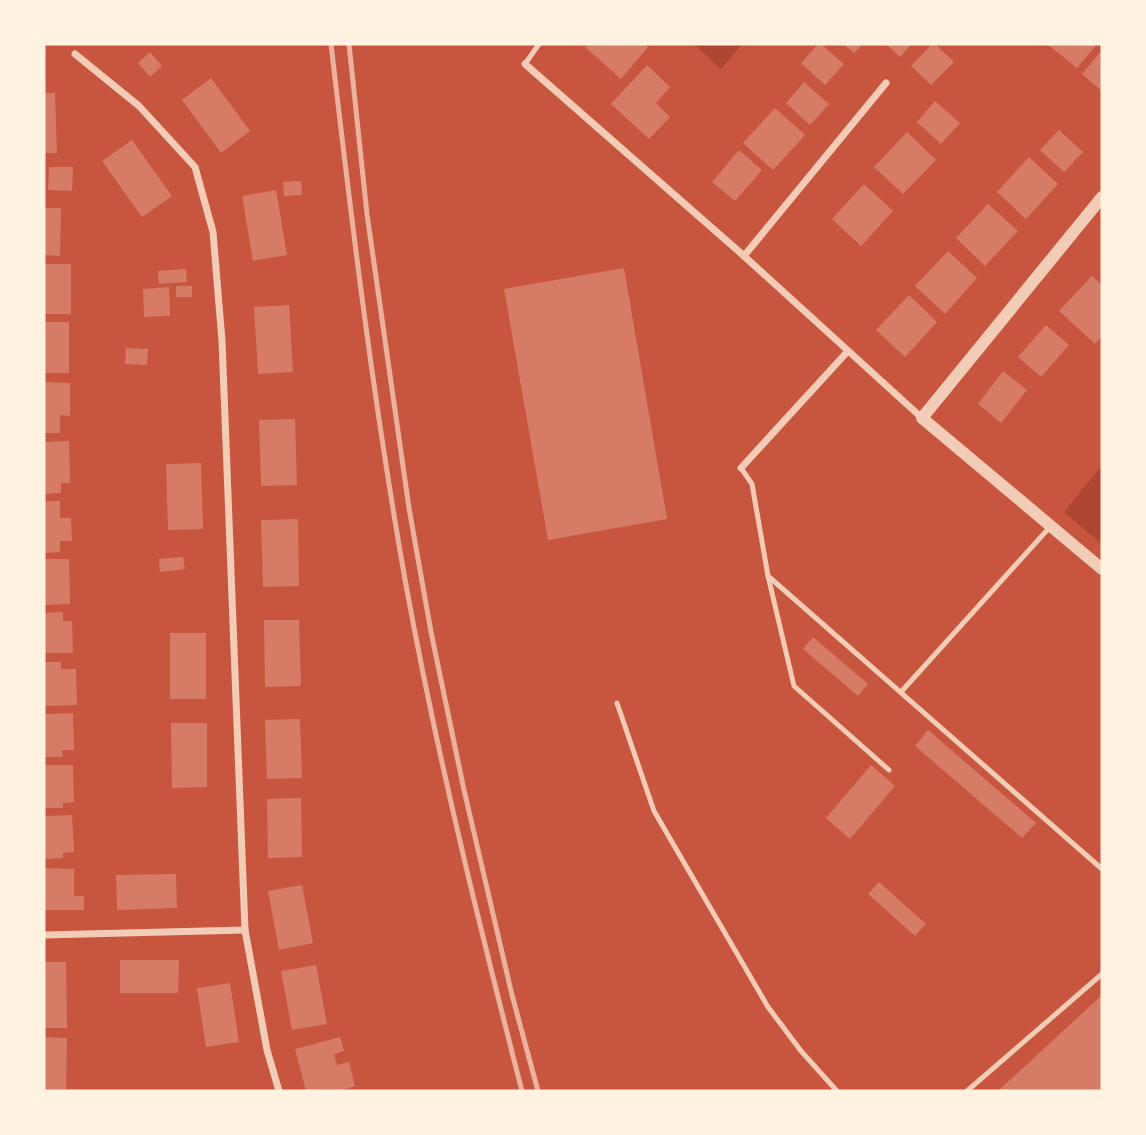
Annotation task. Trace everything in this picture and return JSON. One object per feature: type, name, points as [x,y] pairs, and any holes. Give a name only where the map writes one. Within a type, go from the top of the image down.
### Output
[{"type":"street","points":[[75,54],[139,106],[195,167],[214,232],[222,341],[245,930],[267,1050],[279,1091]]},
{"type":"street","points":[[525,64],[744,256],[922,418],[1102,569]]},
{"type":"street","points":[[744,256],[886,83]]},
{"type":"street","points":[[922,418],[1102,197]]},
{"type":"street","points":[[741,468],[848,351]]},
{"type":"street","points":[[44,935],[245,930]]},
{"type":"lane","points":[[525,64],[539,44]]},
{"type":"lane","points":[[741,468],[752,484],[768,576],[794,686],[889,770]]},
{"type":"lane","points":[[901,692],[1051,525]]},
{"type":"lane","points":[[768,576],[1102,869]]},
{"type":"lane","points":[[617,703],[654,811],[768,1007],[801,1051],[837,1091]]},
{"type":"lane","points":[[967,1091],[1102,974]]},
{"type":"shaded area","points":[[694,44],[742,44],[721,69]]},
{"type":"shaded area","points":[[1102,465],[1102,544],[1064,512]]},
{"type":"building","points":[[588,44],[644,44],[648,47],[621,79],[585,47]]},
{"type":"building","points":[[818,44],[844,64],[825,85],[801,63]]},
{"type":"building","points":[[843,44],[863,44],[854,53]]},
{"type":"building","points":[[886,44],[912,44],[900,57]]},
{"type":"building","points":[[932,44],[954,62],[931,85],[911,66]]},
{"type":"building","points":[[1047,44],[1097,44],[1077,68]]},
{"type":"building","points":[[1102,50],[1102,91],[1082,74]]},
{"type":"building","points":[[150,52],[162,66],[150,77],[138,63]]},
{"type":"building","points":[[647,65],[670,87],[656,103],[670,117],[649,139],[611,104]]},
{"type":"building","points":[[211,78],[250,131],[221,153],[182,100]]},
{"type":"building","points":[[804,82],[829,104],[810,125],[786,103]]},
{"type":"building","points":[[44,93],[55,93],[57,153],[44,153]]},
{"type":"building","points":[[935,101],[960,123],[941,144],[917,122]]},
{"type":"building","points":[[775,108],[805,135],[773,170],[743,143]]},
{"type":"building","points":[[1059,130],[1083,152],[1064,172],[1040,150]]},
{"type":"building","points":[[907,132],[936,160],[903,194],[874,167]]},
{"type":"building","points":[[132,140],[172,196],[142,217],[102,161]]},
{"type":"building","points":[[739,150],[762,170],[735,201],[712,182]]},
{"type":"building","points":[[1029,157],[1058,184],[1026,219],[997,192]]},
{"type":"building","points":[[49,167],[73,167],[72,191],[48,190]]},
{"type":"building","points":[[301,181],[302,195],[284,196],[283,182]]},
{"type":"building","points":[[864,184],[893,211],[861,246],[832,219]]},
{"type":"building","points":[[276,190],[287,255],[253,261],[242,196]]},
{"type":"building","points":[[988,204],[1018,231],[985,266],[956,238]]},
{"type":"building","points":[[44,208],[61,208],[60,256],[44,255]]},
{"type":"building","points":[[948,251],[977,278],[945,314],[915,286]]},
{"type":"building","points":[[44,264],[71,264],[71,314],[44,314]]},
{"type":"building","points":[[624,268],[667,519],[548,540],[504,289]]},
{"type":"building","points":[[186,269],[187,282],[159,284],[158,271]]},
{"type":"building","points":[[1092,276],[1102,285],[1102,336],[1095,344],[1059,311]]},
{"type":"building","points":[[176,286],[192,286],[192,297],[176,297]]},
{"type":"building","points":[[169,287],[170,316],[144,317],[143,289]]},
{"type":"building","points":[[909,295],[937,322],[905,357],[876,330]]},
{"type":"building","points":[[289,305],[293,372],[258,374],[254,307]]},
{"type":"building","points":[[44,322],[69,322],[69,373],[44,373]]},
{"type":"building","points":[[1046,325],[1069,345],[1041,377],[1018,357]]},
{"type":"building","points":[[126,348],[148,349],[147,365],[125,364]]},
{"type":"building","points":[[1003,371],[1027,390],[1001,423],[978,404]]},
{"type":"building","points":[[44,382],[70,383],[70,416],[60,415],[60,433],[44,433]]},
{"type":"building","points":[[295,419],[297,485],[261,486],[259,420]]},
{"type":"building","points":[[69,441],[70,483],[61,483],[61,493],[44,494],[44,442]]},
{"type":"building","points":[[201,463],[203,529],[168,530],[166,464]]},
{"type":"building","points":[[44,501],[60,501],[60,518],[71,518],[72,541],[60,541],[60,552],[44,553]]},
{"type":"building","points":[[298,519],[299,586],[263,587],[261,520]]},
{"type":"building","points":[[183,557],[185,569],[160,572],[159,559]]},
{"type":"building","points":[[44,559],[69,559],[70,604],[44,605]]},
{"type":"building","points":[[63,612],[63,621],[72,621],[73,653],[44,653],[44,613]]},
{"type":"building","points":[[264,620],[299,620],[301,686],[265,687]]},
{"type":"building","points":[[170,633],[206,633],[206,699],[170,699]]},
{"type":"building","points":[[813,637],[868,684],[858,696],[803,649]]},
{"type":"building","points":[[44,662],[61,662],[61,669],[76,669],[77,705],[44,706]]},
{"type":"building","points":[[73,713],[74,750],[62,750],[63,757],[44,757],[44,714]]},
{"type":"building","points":[[300,719],[302,778],[267,779],[265,720]]},
{"type":"building","points":[[171,723],[207,723],[207,787],[172,788]]},
{"type":"building","points":[[928,730],[1036,823],[1022,838],[915,746]]},
{"type":"building","points":[[44,765],[73,765],[74,802],[63,803],[63,808],[44,808]]},
{"type":"building","points":[[871,765],[895,786],[850,839],[826,818]]},
{"type":"building","points":[[301,798],[302,857],[268,858],[267,799]]},
{"type":"building","points":[[72,815],[74,852],[63,853],[63,858],[44,859],[44,816]]},
{"type":"building","points":[[44,868],[74,869],[74,896],[84,896],[84,910],[44,910]]},
{"type":"building","points":[[176,874],[177,908],[117,910],[116,875]]},
{"type":"building","points":[[879,882],[926,924],[915,936],[868,894]]},
{"type":"building","points":[[302,885],[313,943],[279,950],[268,891]]},
{"type":"building","points":[[120,960],[179,960],[178,993],[120,993]]},
{"type":"building","points":[[44,962],[66,962],[67,1028],[44,1028]]},
{"type":"building","points":[[316,965],[327,1024],[292,1030],[281,971]]},
{"type":"building","points":[[230,983],[239,1042],[206,1047],[197,988]]},
{"type":"building","points":[[1102,995],[1102,1091],[998,1091]]},
{"type":"building","points":[[44,1037],[67,1038],[66,1091],[44,1090]]},
{"type":"building","points":[[340,1037],[344,1051],[334,1054],[337,1065],[349,1062],[355,1086],[344,1091],[306,1091],[295,1049]]},
{"type":"railway","points":[[331,44],[374,383],[406,585],[460,839],[522,1091]]},
{"type":"railway","points":[[349,44],[367,214],[409,508],[431,632],[464,790],[512,995],[538,1091]]}]
